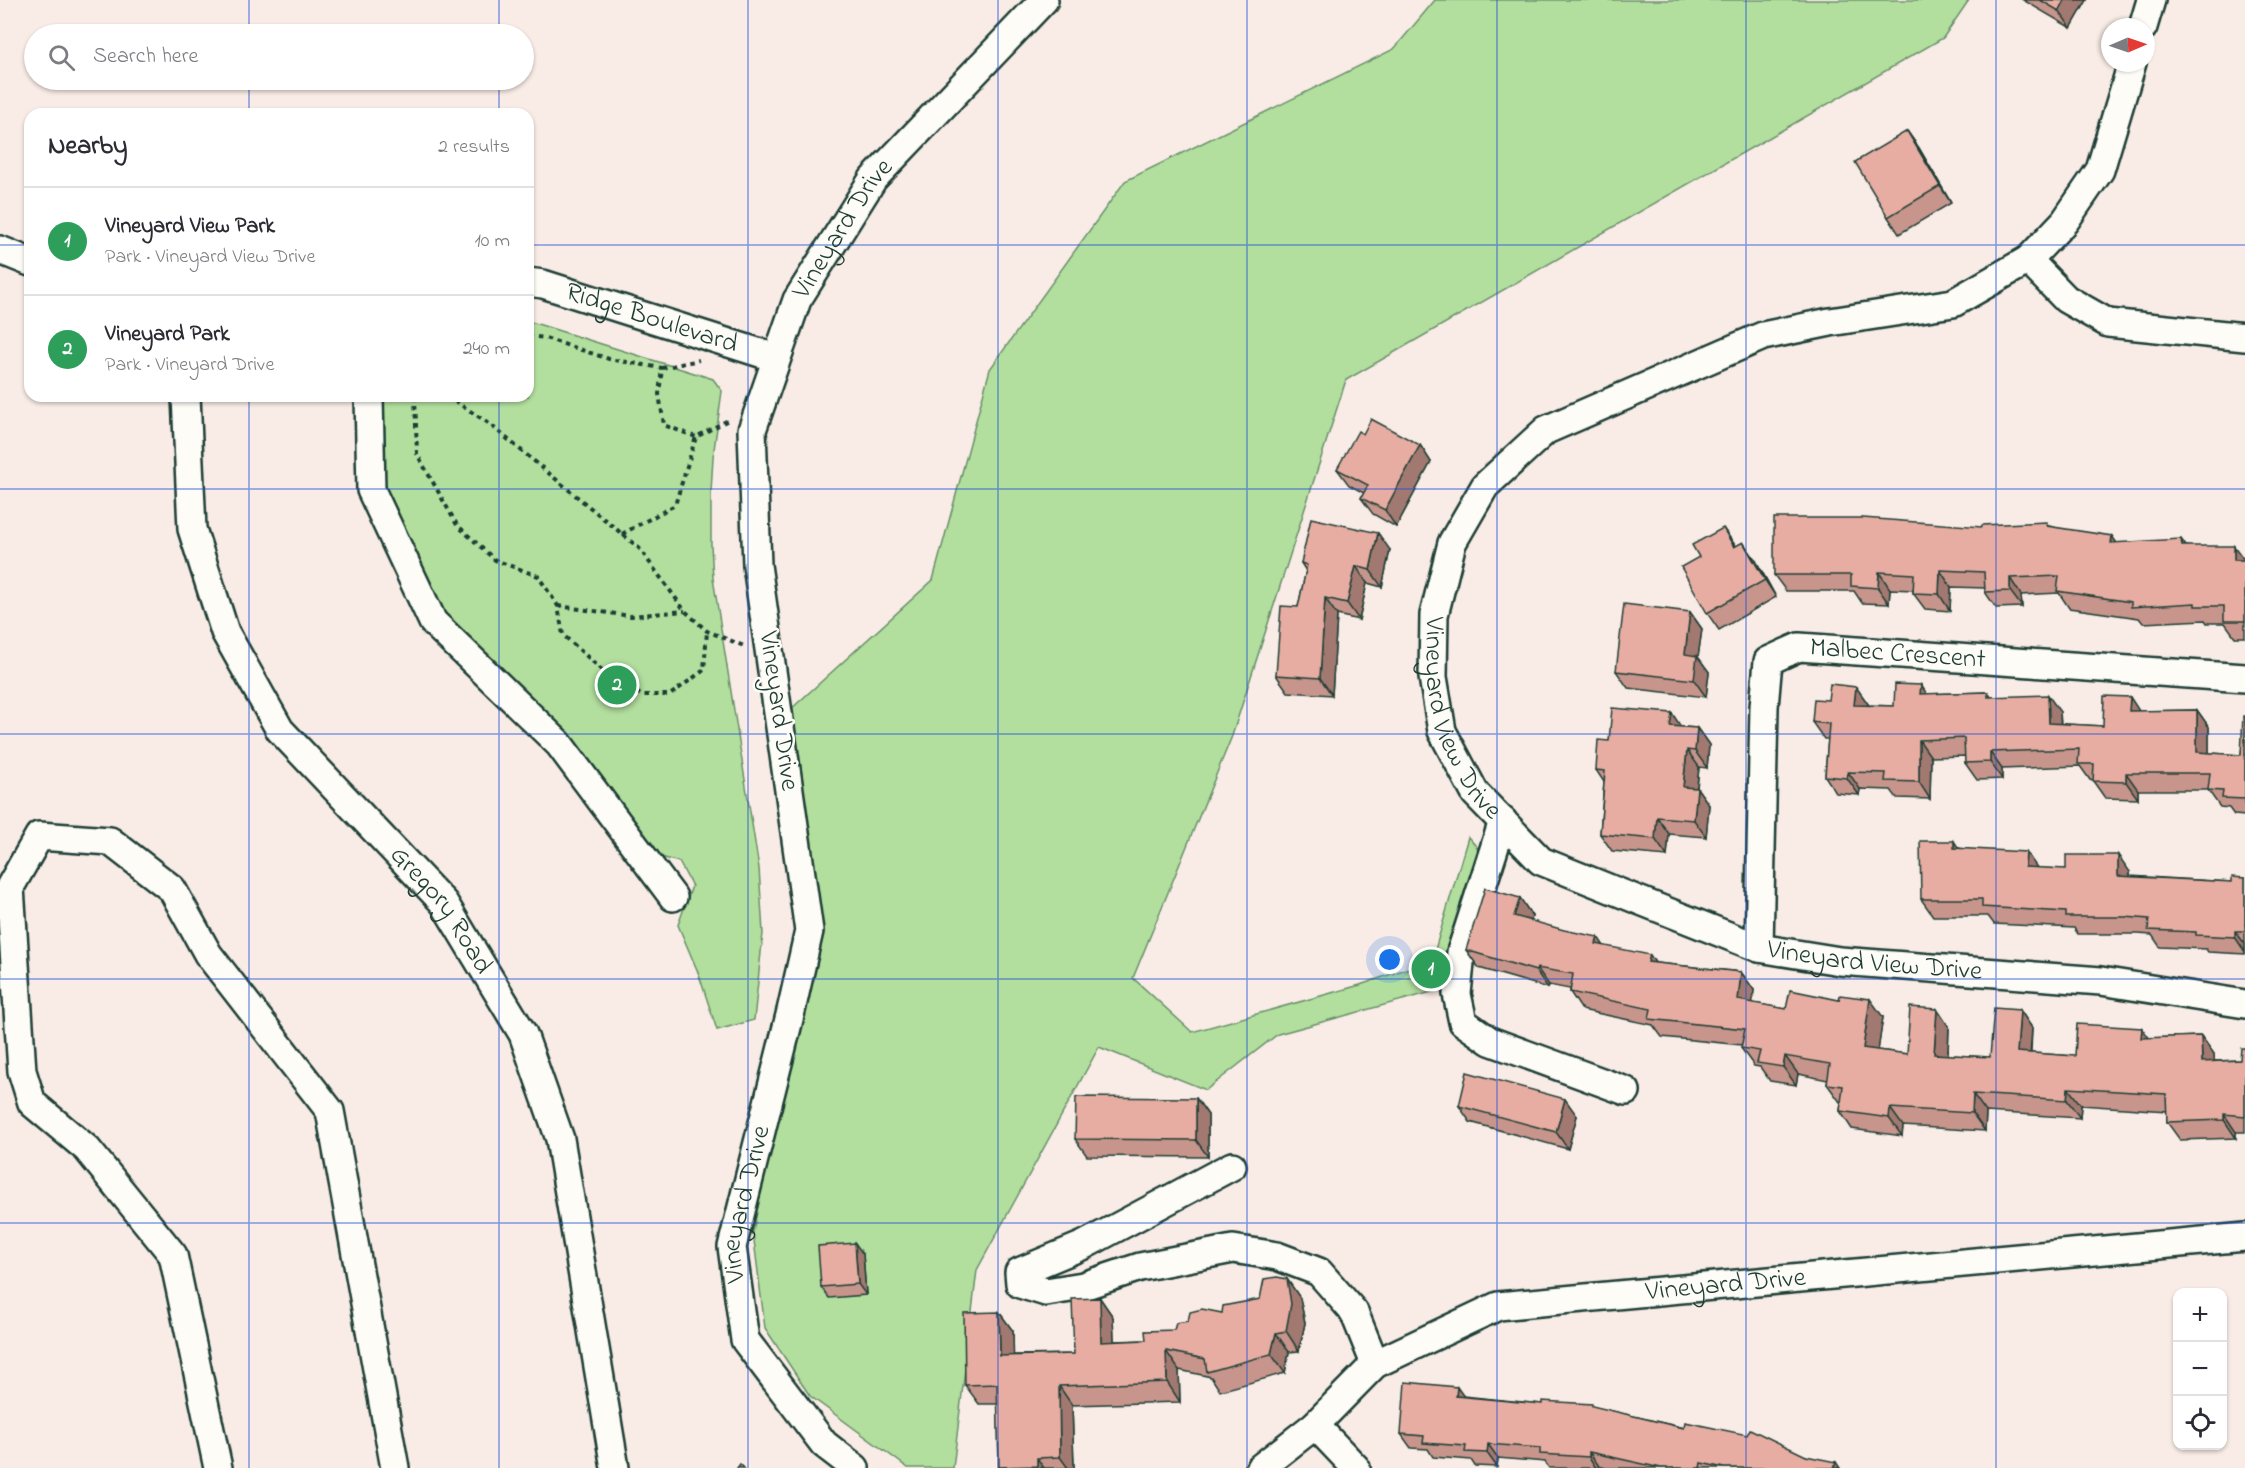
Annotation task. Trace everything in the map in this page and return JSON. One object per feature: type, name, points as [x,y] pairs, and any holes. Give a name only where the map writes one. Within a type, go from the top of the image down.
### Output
[{"type":"street","name":"Vineyard Drive","points":[[855,1468],[824,1444],[745,1340],[732,1247],[809,930],[757,565],[752,430],[797,300],[873,179],[1044,0]]},
{"type":"street","points":[[2146,18],[2151,0]]},
{"type":"street","name":"Vineyard View Drive","points":[[2129,72],[2100,170],[2064,221],[2028,260],[1953,303],[1830,322],[1764,336],[1546,430],[1485,486],[1452,543],[1434,615],[1433,677],[1442,731],[1475,793],[1542,861],[1759,948],[1840,961],[2101,981],[2245,1004]]},
{"type":"street","points":[[0,250],[24,260]]},
{"type":"street","points":[[2028,260],[2066,299],[2108,323],[2245,337]]},
{"type":"street","name":"Ridge Boulevard","points":[[534,283],[776,358]]},
{"type":"street","name":"Gregory Road","points":[[186,402],[192,529],[225,632],[280,730],[444,903],[523,1034],[560,1140],[615,1468]]},
{"type":"street","points":[[369,402],[371,490],[433,622],[560,744],[673,897]]},
{"type":"street","name":"Malbec Crescent","points":[[1759,948],[1764,707],[1768,661],[1799,647],[2245,678]]},
{"type":"street","points":[[1503,821],[1461,952],[1457,994],[1463,1022],[1490,1041],[1626,1092]]},
{"type":"street","points":[[218,1468],[173,1255],[87,1149],[32,1103],[22,1071],[10,887],[39,836],[110,841],[172,889],[208,954],[330,1111],[395,1468]]},
{"type":"street","points":[[1232,1166],[1084,1245],[1019,1272],[1020,1284],[1046,1292],[1056,1291],[1083,1286],[1140,1267],[1233,1249],[1277,1256],[1319,1272],[1354,1312],[1375,1364]]},
{"type":"street","name":"Vineyard Drive","points":[[1260,1468],[1315,1425],[1375,1364],[1498,1305],[2245,1237]]},
{"type":"street","points":[[1315,1425],[1356,1468]]},
{"type":"path","points":[[534,337],[545,338],[609,359],[662,368],[659,394],[664,425],[696,437]]},
{"type":"path","points":[[416,402],[417,454],[457,525],[495,560],[538,576],[558,606],[563,635],[612,679],[641,695],[670,695],[704,670],[707,631]]},
{"type":"path","points":[[456,402],[487,422],[639,548],[685,611],[707,631],[770,657]]},
{"type":"path","points":[[622,534],[675,505],[696,437],[728,419],[759,411]]},
{"type":"path","points":[[558,606],[631,616],[685,611]]},
{"type":"green space","points":[[1435,0],[1969,0],[1943,38],[1346,380],[1232,736],[1133,978],[1192,1032],[1360,985],[1432,960],[1468,837],[1484,855],[1454,986],[1278,1034],[1206,1090],[1099,1047],[977,1270],[953,1468],[908,1468],[810,1396],[765,1328],[753,1232],[817,903],[790,710],[933,580],[990,369],[1125,181],[1394,49]]},
{"type":"green space","points":[[534,323],[713,379],[722,391],[713,457],[711,545],[713,578],[759,868],[763,933],[754,1020],[717,1030],[698,972],[678,925],[692,886],[679,862],[639,851],[455,634],[387,513],[372,402],[534,402]]},
{"type":"building","points":[[2040,0],[2065,0],[2059,11]]},
{"type":"building","points":[[1907,131],[1940,186],[1888,217],[1855,162]]},
{"type":"building","points":[[1371,419],[1420,445],[1385,510],[1361,498],[1368,485],[1337,469],[1358,431],[1363,434]]},
{"type":"building","points":[[1311,518],[1378,533],[1370,570],[1356,566],[1347,603],[1325,598],[1320,678],[1276,675],[1281,606],[1298,607],[1307,565],[1301,563]]},
{"type":"building","points":[[1774,518],[1863,518],[1982,527],[1982,525],[2047,522],[2047,526],[2112,536],[2111,543],[2181,539],[2182,546],[2234,546],[2234,560],[2245,560],[2245,621],[2224,621],[2224,606],[2195,606],[2195,603],[2131,607],[2131,602],[2057,591],[2059,576],[2010,578],[2010,591],[1985,592],[1984,572],[1940,570],[1939,594],[1913,593],[1914,574],[1879,572],[1878,588],[1851,586],[1851,575],[1774,575]]},
{"type":"building","points":[[1723,528],[1734,547],[1743,542],[1765,580],[1707,613],[1681,567],[1699,557],[1692,545]]},
{"type":"building","points":[[1624,604],[1690,612],[1685,654],[1697,656],[1694,680],[1616,671]]},
{"type":"building","points":[[1830,684],[1856,687],[1854,705],[1894,706],[1895,684],[1921,685],[1920,694],[1988,692],[1988,697],[2048,695],[2049,723],[2103,726],[2104,696],[2130,697],[2129,711],[2197,710],[2197,752],[2241,755],[2243,716],[2245,716],[2245,799],[2222,798],[2223,791],[2208,790],[2210,773],[2126,773],[2126,782],[2093,781],[2094,764],[2078,764],[2079,749],[1990,752],[1990,762],[1965,763],[1964,738],[1919,740],[1919,782],[1885,781],[1886,773],[1848,772],[1847,778],[1825,776],[1829,724],[1812,722],[1814,699],[1828,700]]},
{"type":"building","points":[[1612,708],[1672,713],[1670,726],[1697,728],[1695,751],[1687,750],[1683,787],[1697,788],[1694,820],[1657,817],[1655,839],[1600,834],[1605,771],[1596,770],[1598,740],[1609,741]]},
{"type":"building","points":[[1920,841],[1954,841],[1954,848],[2026,852],[2025,867],[2066,869],[2066,855],[2118,855],[2118,876],[2232,882],[2232,877],[2245,878],[2245,931],[2235,931],[2235,937],[2196,935],[2196,932],[2148,930],[2149,919],[2066,917],[2066,912],[1982,907],[1982,899],[1921,899]]},
{"type":"building","points":[[1485,888],[1520,898],[1514,916],[1598,937],[1596,944],[1650,955],[1648,962],[1741,972],[1738,1000],[1786,1009],[1790,990],[1839,1000],[1840,995],[1870,999],[1863,1048],[1907,1054],[1910,1007],[1937,1009],[1934,1054],[1990,1057],[1994,1008],[2020,1010],[2017,1052],[2075,1056],[2077,1024],[2142,1028],[2141,1038],[2201,1036],[2202,1062],[2240,1060],[2241,1048],[2245,1048],[2245,1116],[2224,1114],[2224,1120],[2167,1122],[2166,1094],[2068,1088],[2067,1100],[1973,1094],[1972,1113],[1890,1108],[1889,1118],[1840,1111],[1843,1086],[1827,1084],[1830,1064],[1785,1056],[1783,1067],[1757,1063],[1760,1051],[1741,1048],[1745,1029],[1649,1019],[1651,1009],[1570,992],[1573,974],[1537,968],[1536,971],[1466,950]]},
{"type":"building","points":[[1467,1072],[1565,1099],[1556,1132],[1459,1106]]},
{"type":"building","points":[[1076,1097],[1196,1098],[1196,1140],[1075,1139]]},
{"type":"building","points":[[855,1243],[858,1284],[821,1287],[818,1246]]},
{"type":"building","points":[[1277,1277],[1287,1279],[1291,1304],[1286,1331],[1276,1333],[1271,1354],[1207,1372],[1205,1359],[1166,1351],[1167,1382],[1059,1386],[1060,1457],[1037,1458],[1037,1466],[999,1467],[997,1384],[965,1385],[964,1313],[999,1312],[1000,1356],[1074,1354],[1072,1299],[1100,1298],[1101,1342],[1146,1340],[1145,1331],[1174,1330],[1176,1323],[1188,1321],[1190,1312],[1202,1309],[1222,1313],[1223,1306],[1260,1299],[1264,1279]]},
{"type":"building","points":[[1405,1382],[1457,1387],[1456,1396],[1542,1404],[1542,1401],[1592,1404],[1592,1406],[1684,1428],[1685,1422],[1747,1435],[1750,1429],[1806,1456],[1836,1462],[1834,1468],[1724,1468],[1701,1463],[1700,1468],[1661,1468],[1589,1452],[1589,1457],[1540,1454],[1540,1448],[1488,1444],[1487,1453],[1465,1452],[1466,1446],[1423,1443],[1424,1436],[1401,1434]]},
{"type":"place","name":"Vineyard Park","points":[[617,685]]},
{"type":"place","name":"Vineyard View Park","points":[[1431,969]]}]
